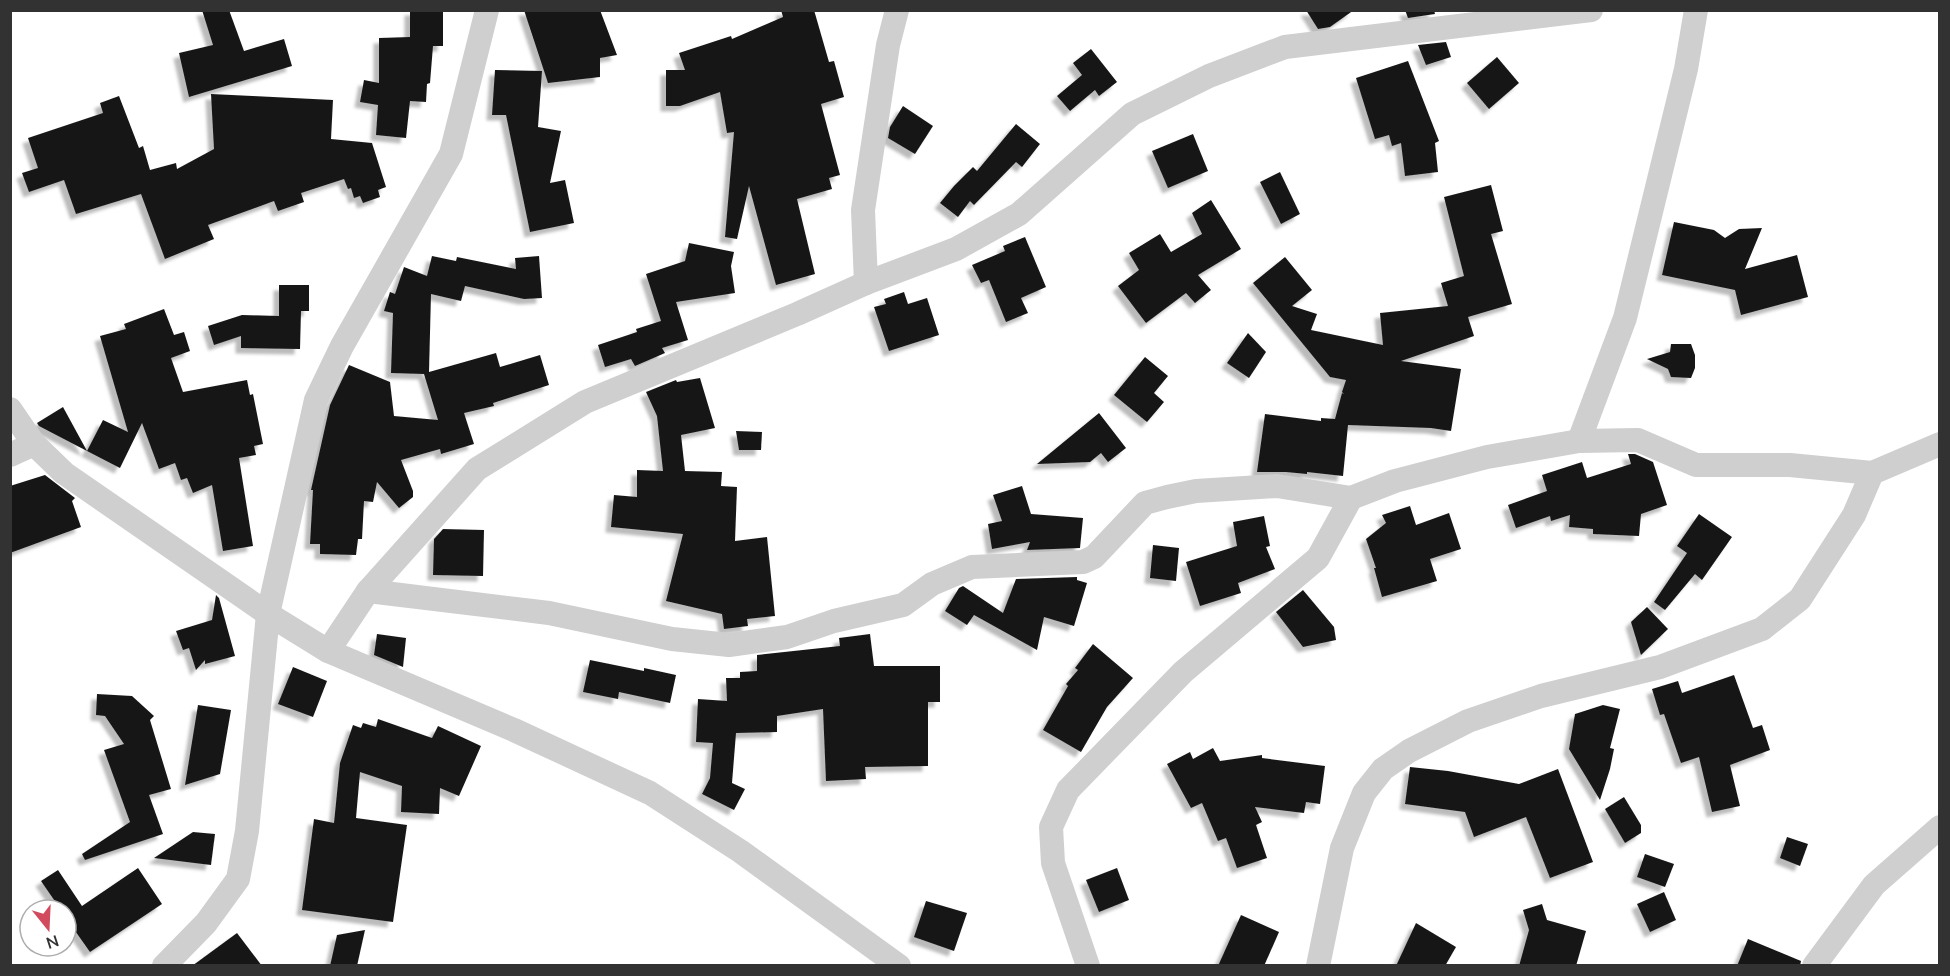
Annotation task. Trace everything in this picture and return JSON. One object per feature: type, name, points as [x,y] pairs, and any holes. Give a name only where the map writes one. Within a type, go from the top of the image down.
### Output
[{"type":"street","points":[[164,966],[206,922],[238,879],[247,831],[268,614],[316,400],[342,346],[451,154],[487,10]]},
{"type":"street","points":[[866,283],[863,210],[888,45],[897,10]]},
{"type":"street","points":[[328,651],[368,591],[477,469],[585,402],[790,318],[866,283],[956,249],[1019,214],[1132,114],[1209,76],[1285,47],[1591,10]]},
{"type":"street","points":[[1579,441],[1625,318],[1686,69],[1696,10]]},
{"type":"street","points":[[10,409],[34,444],[64,474],[268,614],[328,651],[514,730],[650,793],[740,851],[899,966]]},
{"type":"street","points":[[368,591],[549,613],[672,639],[729,645],[787,637],[834,621],[903,605],[932,584],[972,567],[1083,562],[1094,557],[1145,503],[1196,491],[1277,486],[1352,498],[1395,481],[1487,458],[1579,441],[1638,440],[1696,465],[1790,465],[1872,473],[1940,444]]},
{"type":"street","points":[[10,455],[34,444]]},
{"type":"street","points":[[1318,966],[1342,848],[1364,793],[1383,769],[1409,752],[1468,721],[1541,696],[1660,667],[1762,629],[1800,599],[1854,516],[1872,473]]},
{"type":"street","points":[[1088,966],[1053,863],[1051,827],[1068,790],[1183,672],[1318,558],[1352,498]]},
{"type":"street","points":[[1814,966],[1874,885],[1940,827]]},
{"type":"building","points":[[202,10],[229,10],[244,51],[284,39],[292,66],[189,97],[179,53],[213,45]]},
{"type":"building","points":[[410,10],[443,10],[443,46],[433,46],[426,102],[410,101],[406,138],[376,135],[378,105],[360,102],[364,80],[379,83],[379,38],[410,37]]},
{"type":"building","points":[[524,10],[600,10],[617,55],[600,58],[600,77],[548,83]]},
{"type":"building","points":[[781,10],[814,10],[829,62],[834,61],[844,97],[821,104],[840,175],[829,178],[832,189],[797,199],[815,274],[776,285],[749,186],[737,239],[725,237],[734,132],[727,133],[720,92],[680,106],[666,106],[666,70],[685,70],[679,53],[731,36],[732,39],[783,17]]},
{"type":"building","points":[[1306,10],[1354,10],[1330,27],[1318,29]]},
{"type":"building","points":[[1405,10],[1434,10],[1435,14],[1408,18]]},
{"type":"building","points":[[1446,42],[1451,57],[1426,65],[1418,45]]},
{"type":"building","points":[[1091,49],[1117,82],[1099,96],[1095,90],[1070,111],[1057,96],[1082,75],[1073,63]]},
{"type":"building","points":[[1497,57],[1519,83],[1489,109],[1467,83]]},
{"type":"building","points":[[1408,61],[1439,141],[1435,143],[1438,172],[1405,176],[1401,143],[1392,146],[1389,135],[1375,139],[1356,78]]},
{"type":"building","points":[[495,70],[542,71],[538,127],[561,131],[550,183],[565,180],[574,223],[530,232],[506,115],[492,115]]},
{"type":"building","points":[[211,94],[333,100],[331,139],[372,143],[386,187],[378,190],[380,197],[363,203],[360,196],[354,198],[351,188],[348,189],[344,179],[301,193],[304,202],[278,211],[274,201],[208,225],[214,239],[165,259],[141,194],[76,214],[64,180],[29,192],[22,173],[38,168],[28,138],[103,113],[100,103],[119,96],[139,148],[143,146],[150,170],[176,163],[177,169],[214,149]]},
{"type":"building","points":[[903,106],[933,126],[915,154],[888,138],[890,127]]},
{"type":"building","points":[[1016,124],[1040,144],[1022,167],[1016,162],[974,205],[970,201],[958,217],[940,203],[973,167],[977,171]]},
{"type":"building","points":[[1193,134],[1208,171],[1168,188],[1152,151]]},
{"type":"building","points":[[1280,172],[1300,214],[1281,224],[1260,182]]},
{"type":"building","points":[[1491,185],[1503,231],[1491,234],[1512,304],[1468,317],[1474,336],[1401,361],[1461,369],[1451,431],[1431,428],[1348,425],[1343,476],[1307,472],[1307,474],[1257,472],[1265,414],[1321,421],[1321,418],[1335,419],[1342,393],[1344,394],[1342,392],[1346,380],[1330,377],[1253,283],[1285,257],[1312,290],[1292,306],[1317,314],[1311,330],[1383,345],[1380,313],[1448,306],[1441,283],[1464,276],[1444,197]]},
{"type":"building","points":[[1211,200],[1241,249],[1198,275],[1211,290],[1195,303],[1186,293],[1146,323],[1118,286],[1139,270],[1129,253],[1160,234],[1171,252],[1202,234],[1192,213]]},
{"type":"building","points":[[1674,222],[1714,230],[1725,238],[1739,229],[1762,228],[1745,269],[1797,255],[1808,297],[1741,315],[1735,290],[1662,275]]},
{"type":"building","points":[[1025,237],[1046,287],[1021,298],[1028,313],[1006,322],[989,280],[981,283],[972,265],[1005,251],[1003,246]]},
{"type":"building","points":[[689,243],[734,252],[731,266],[735,293],[676,302],[688,340],[662,348],[665,353],[635,366],[631,359],[605,367],[598,345],[661,321],[646,274],[685,261]]},
{"type":"building","points":[[432,256],[456,261],[457,257],[516,269],[515,258],[539,256],[542,298],[524,299],[465,286],[461,301],[431,294],[429,372],[496,353],[500,367],[540,355],[549,385],[493,403],[494,406],[464,413],[474,444],[441,454],[440,449],[401,460],[413,491],[413,497],[399,508],[377,482],[373,502],[364,501],[362,539],[358,539],[356,555],[320,554],[320,544],[310,544],[313,490],[311,490],[330,405],[349,365],[390,382],[394,416],[438,420],[424,374],[391,373],[393,313],[384,311],[390,292],[395,294],[404,267],[427,276]]},
{"type":"building","points":[[279,285],[309,285],[309,311],[301,311],[300,349],[241,348],[241,336],[214,345],[208,326],[242,315],[279,316]]},
{"type":"building","points":[[904,292],[908,304],[927,298],[939,335],[889,351],[874,307],[886,304],[884,299]]},
{"type":"building","points":[[164,309],[174,335],[184,332],[190,351],[171,358],[183,392],[247,380],[250,395],[253,394],[263,444],[254,446],[256,455],[239,458],[253,546],[223,551],[212,485],[193,493],[187,478],[181,480],[175,463],[159,469],[142,423],[120,468],[87,451],[103,420],[128,432],[100,336],[126,329],[124,324]]},
{"type":"building","points":[[1248,333],[1266,352],[1249,378],[1227,363]]},
{"type":"building","points":[[1671,344],[1691,344],[1695,355],[1695,368],[1691,378],[1671,377],[1668,369],[1647,359],[1670,352]]},
{"type":"building","points":[[1145,357],[1168,376],[1154,393],[1164,402],[1147,422],[1114,395]]},
{"type":"building","points":[[700,378],[715,428],[681,435],[685,471],[722,472],[721,486],[737,487],[735,541],[767,537],[775,616],[747,619],[748,626],[724,629],[722,614],[666,601],[683,534],[611,527],[614,495],[637,497],[637,470],[663,471],[657,416],[646,392],[676,380],[677,382]]},
{"type":"building","points":[[63,407],[87,451],[37,423]]},
{"type":"building","points":[[1099,413],[1126,448],[1108,462],[1101,453],[1090,462],[1037,464]]},
{"type":"building","points":[[736,431],[762,432],[761,450],[739,450]]},
{"type":"building","points":[[1628,454],[1635,454],[1653,462],[1667,505],[1641,514],[1639,536],[1593,534],[1593,529],[1569,527],[1570,515],[1551,521],[1550,516],[1516,528],[1508,505],[1547,491],[1542,475],[1582,462],[1587,478],[1631,464]]},
{"type":"building","points":[[45,475],[75,498],[72,501],[81,527],[10,553],[10,486]]},
{"type":"building","points":[[1022,486],[1031,514],[1083,518],[1080,548],[1027,550],[1030,542],[992,549],[988,524],[1002,521],[993,495]]},
{"type":"building","points":[[1410,506],[1416,525],[1449,513],[1461,549],[1430,559],[1437,581],[1382,597],[1374,568],[1376,568],[1366,539],[1386,523],[1382,515]]},
{"type":"building","points":[[1699,514],[1732,537],[1702,580],[1695,574],[1665,610],[1654,602],[1687,553],[1677,546]]},
{"type":"building","points":[[1264,516],[1270,546],[1266,547],[1275,569],[1238,583],[1241,593],[1200,606],[1186,562],[1237,546],[1233,522]]},
{"type":"building","points":[[443,529],[484,530],[483,576],[433,575],[434,539]]},
{"type":"building","points":[[1153,545],[1179,548],[1176,581],[1150,578]]},
{"type":"building","points":[[1077,577],[1077,580],[1087,583],[1074,626],[1044,617],[1037,650],[974,615],[967,625],[945,611],[959,588],[963,586],[1003,613],[1016,579]]},
{"type":"building","points":[[1303,590],[1334,627],[1336,640],[1303,647],[1276,612]]},
{"type":"building","points":[[216,595],[219,598],[235,656],[205,664],[205,660],[196,670],[189,648],[183,650],[176,631],[212,620]]},
{"type":"building","points":[[1647,607],[1668,629],[1641,655],[1631,622]]},
{"type":"building","points":[[377,634],[406,638],[403,667],[374,655]]},
{"type":"building","points":[[870,634],[874,666],[940,666],[940,702],[928,702],[928,766],[865,767],[866,779],[826,781],[823,709],[777,716],[777,732],[736,733],[732,783],[745,789],[734,810],[702,794],[710,778],[713,743],[696,742],[698,699],[727,701],[726,678],[740,678],[740,672],[757,671],[757,655],[840,646],[839,638]]},
{"type":"building","points":[[1093,644],[1133,678],[1107,707],[1081,752],[1043,730],[1068,686],[1066,684],[1078,670],[1075,668]]},
{"type":"building","points":[[590,660],[676,675],[670,703],[619,692],[618,699],[583,692]]},
{"type":"building","points":[[293,667],[327,681],[313,717],[278,704]]},
{"type":"building","points":[[1734,675],[1753,728],[1762,725],[1770,750],[1730,765],[1740,806],[1712,812],[1699,757],[1681,763],[1664,714],[1660,715],[1652,689],[1678,681],[1682,693]]},
{"type":"building","points":[[97,694],[132,696],[154,716],[150,720],[171,789],[149,795],[163,834],[85,860],[82,854],[130,822],[104,750],[124,744],[105,716],[96,715]]},
{"type":"building","points":[[198,705],[231,710],[220,774],[185,785]]},
{"type":"building","points":[[1603,705],[1620,709],[1610,748],[1614,749],[1610,769],[1600,800],[1569,749],[1575,714]]},
{"type":"building","points":[[378,719],[432,738],[438,726],[481,746],[459,796],[440,788],[439,814],[401,812],[402,786],[360,772],[356,818],[407,825],[393,922],[302,910],[314,819],[334,823],[340,763],[353,725],[361,728],[363,723],[376,727]]},
{"type":"building","points":[[1213,748],[1220,761],[1262,755],[1262,758],[1325,766],[1320,804],[1306,802],[1304,813],[1255,807],[1262,822],[1256,825],[1267,858],[1237,868],[1226,838],[1218,841],[1202,803],[1191,808],[1167,764],[1190,752],[1193,759]]},
{"type":"building","points":[[1410,767],[1448,771],[1519,784],[1558,769],[1593,862],[1550,878],[1526,817],[1474,837],[1465,812],[1405,804]]},
{"type":"building","points":[[1624,797],[1641,825],[1641,833],[1625,843],[1605,809]]},
{"type":"building","points":[[193,832],[215,834],[211,865],[154,858]]},
{"type":"building","points":[[1787,837],[1808,844],[1800,866],[1780,858]]},
{"type":"building","points":[[1645,854],[1674,864],[1665,887],[1637,877]]},
{"type":"building","points":[[138,868],[162,904],[90,952],[78,935],[78,900],[82,906]]},
{"type":"building","points":[[1117,868],[1129,900],[1099,912],[1086,880]]},
{"type":"building","points":[[58,870],[77,898],[53,898],[41,881]]},
{"type":"building","points":[[1664,892],[1676,920],[1650,932],[1637,904]]},
{"type":"building","points":[[926,901],[967,913],[954,951],[914,937]]},
{"type":"building","points":[[1542,904],[1547,920],[1586,931],[1576,966],[1519,966],[1529,930],[1523,910]]},
{"type":"building","points":[[1241,915],[1279,932],[1264,966],[1218,966]]},
{"type":"building","points":[[1416,923],[1456,947],[1445,966],[1396,966]]},
{"type":"building","points":[[365,930],[357,966],[330,966],[337,935]]},
{"type":"building","points":[[237,933],[262,966],[192,966]]},
{"type":"building","points":[[1748,939],[1801,961],[1800,966],[1737,966]]}]
